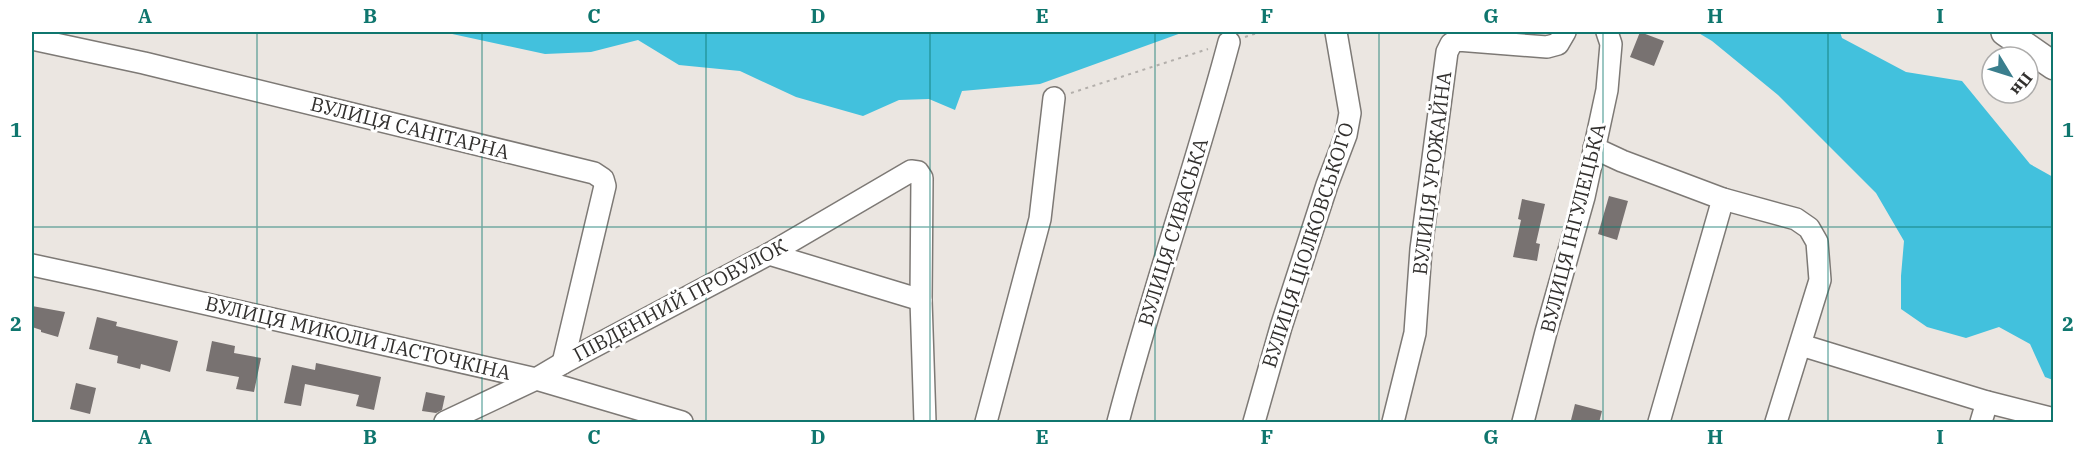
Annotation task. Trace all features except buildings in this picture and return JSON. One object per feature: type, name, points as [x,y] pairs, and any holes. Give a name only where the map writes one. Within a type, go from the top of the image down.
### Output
[{"type":"main road","points":[[2005,32],[2054,66]]},
{"type":"street","name":"ВУЛИЦЯ ЦІОЛКОВСЬКОГО","points":[[1254,423],[1281,327],[1327,185],[1346,135],[1350,113],[1336,32]]},
{"type":"street","name":"ВУЛИЦЯ УРОЖАЙНА","points":[[1393,423],[1415,333],[1419,270],[1447,52],[1451,44],[1457,40],[1547,47],[1558,44],[1565,32]]},
{"type":"street","name":"ВУЛИЦЯ ІНГУЛЕЦЬКА","points":[[1523,423],[1584,198],[1607,90],[1611,44],[1607,32]]},
{"type":"street","name":"ВУЛИЦЯ САНІТАРНА","points":[[32,39],[144,63],[594,173],[603,178],[605,186],[563,363]]},
{"type":"street","name":"ВУЛИЦЯ СИВАСЬКА","points":[[1118,423],[1139,340],[1210,114],[1229,42]]},
{"type":"street","points":[[986,423],[1040,219],[1054,98]]},
{"type":"street","points":[[1594,148],[1723,200],[1796,219],[1809,228],[1817,242],[1820,280],[1776,423]]},
{"type":"street","name":"ПІВДЕННИЙ ПРОВУЛОК","points":[[445,423],[536,379],[769,254],[911,171],[918,172],[922,178],[921,300]]},
{"type":"street","points":[[1659,423],[1723,200]]},
{"type":"street","points":[[769,254],[921,300],[925,423]]},
{"type":"street","name":"ВУЛИЦЯ МИКОЛИ ЛАСТОЧКІНА","points":[[32,265],[536,379],[682,423]]},
{"type":"street","points":[[1801,345],[1984,412],[2054,419]]},
{"type":"path","points":[[1054,98],[1229,42]]},
{"type":"water","points":[[443,32],[1184,32],[1040,84],[962,91],[955,110],[929,99],[899,100],[863,116],[796,97],[740,71],[679,65],[638,40],[591,52],[545,54]]},
{"type":"water","points":[[1697,32],[1840,32],[1842,38],[1906,72],[1962,81],[2030,164],[2053,177],[2053,380],[2045,377],[2030,344],[1999,327],[1966,338],[1927,327],[1901,309],[1904,241],[1876,193],[1778,95],[1712,41]]}]
